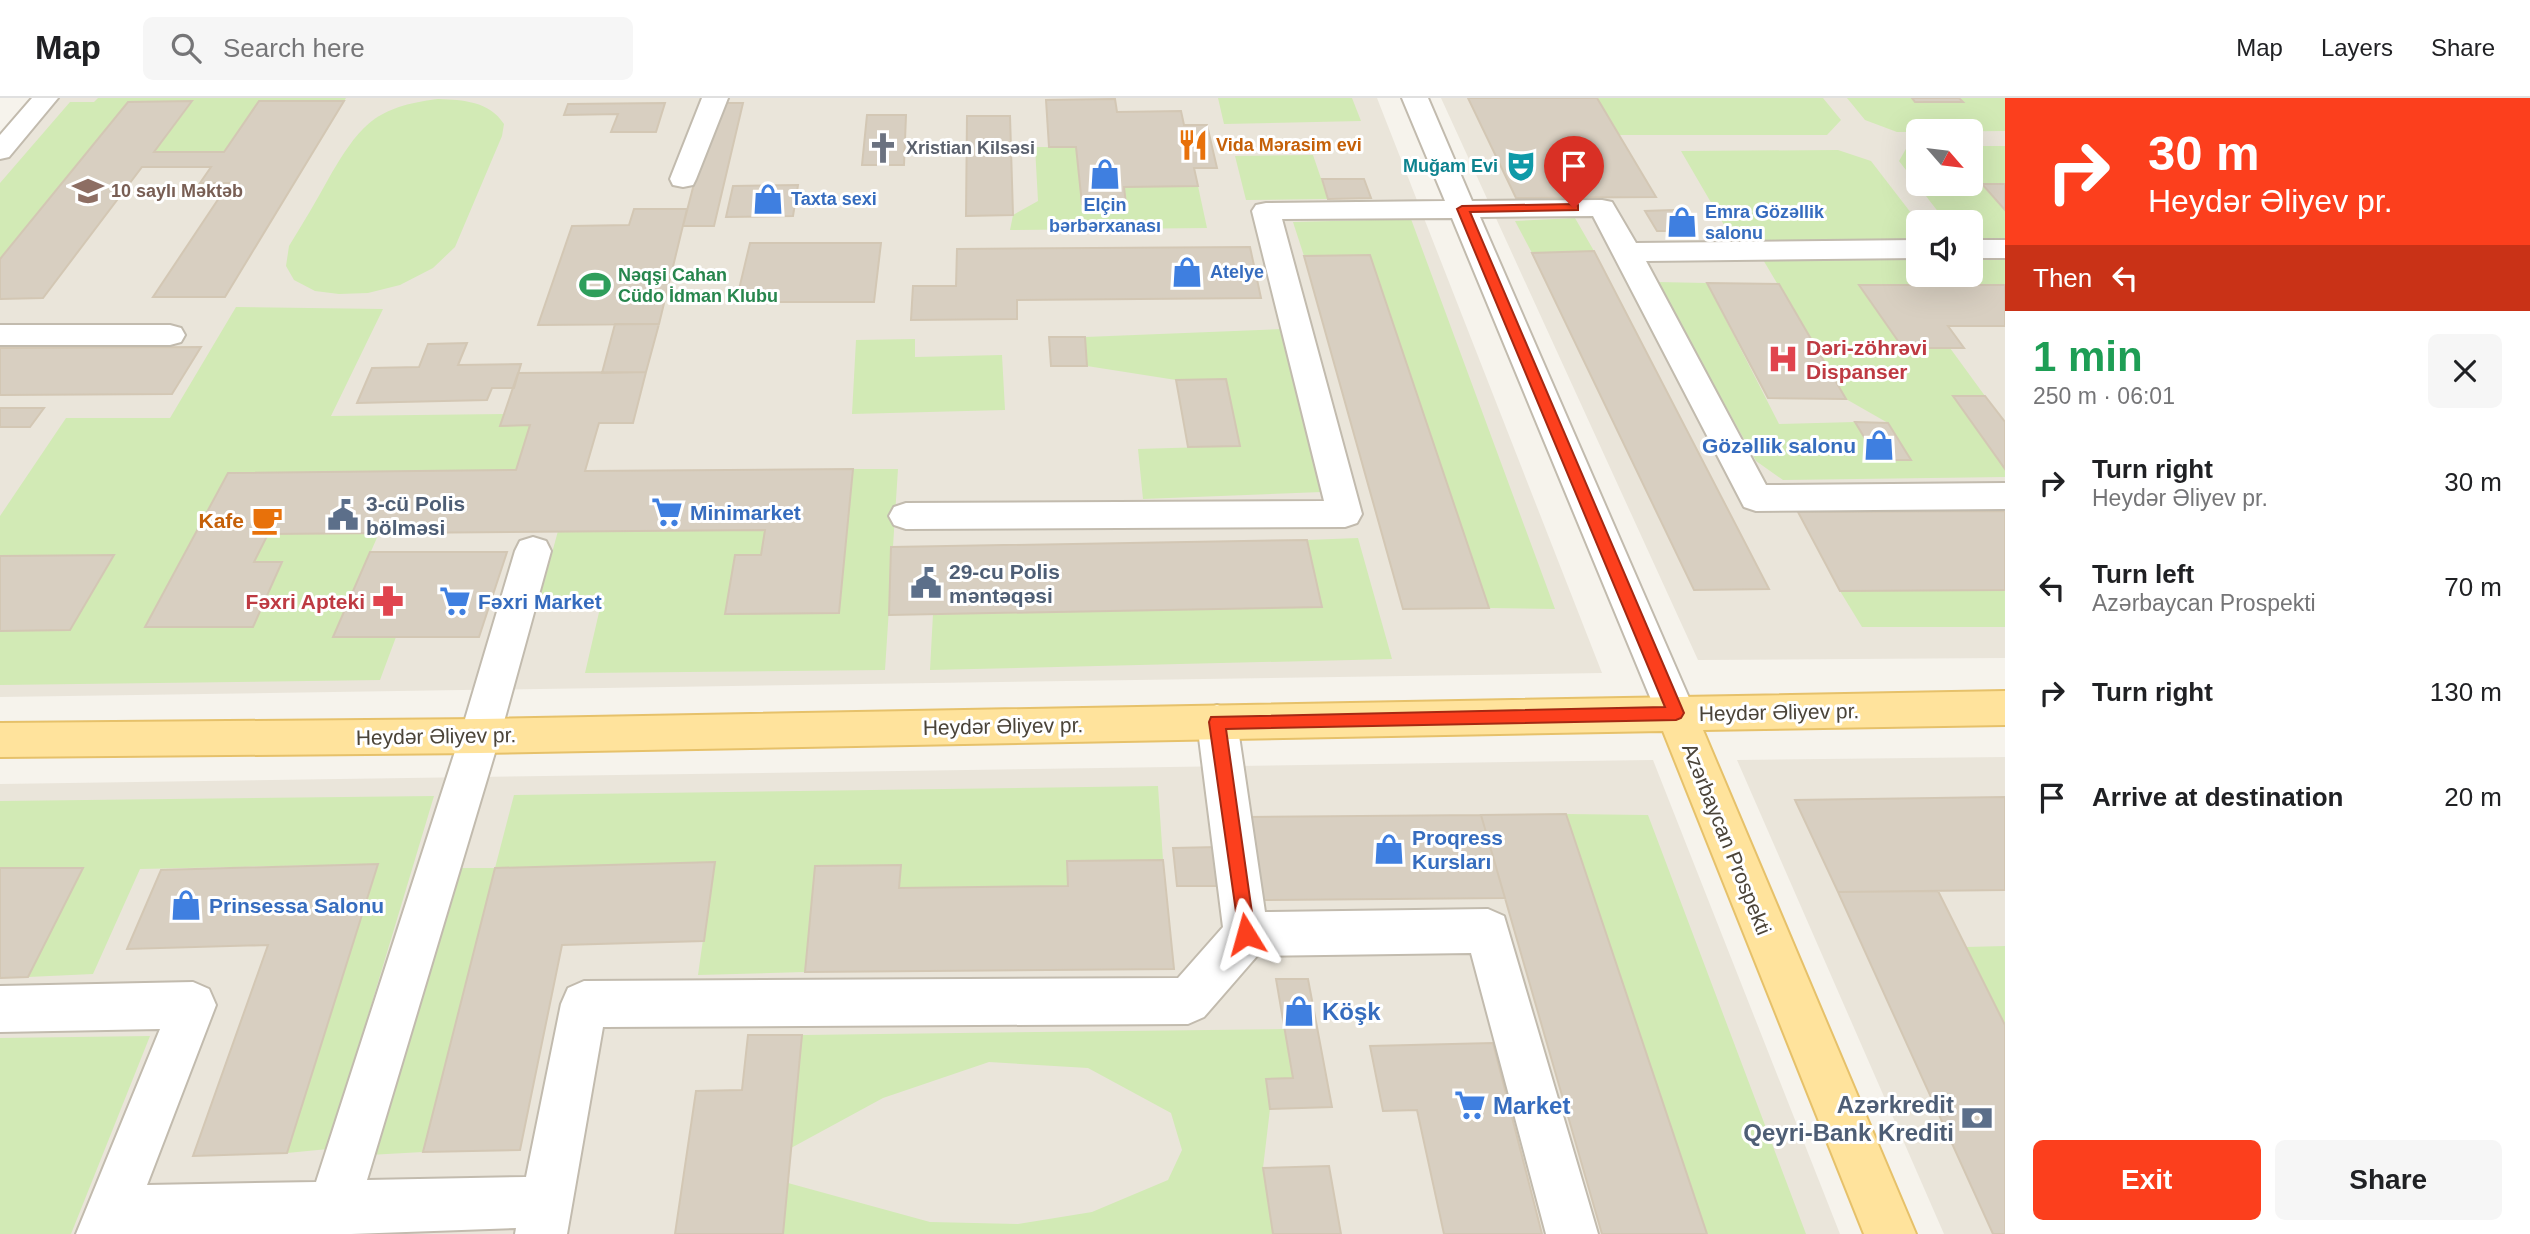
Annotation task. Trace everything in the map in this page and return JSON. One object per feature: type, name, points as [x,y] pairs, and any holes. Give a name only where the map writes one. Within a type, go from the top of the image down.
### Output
[{"type":"main road","name":"Heydər Əliyev pr.","points":[[0,740],[480,736],[2005,708]]},
{"type":"main road","name":"Azərbaycan Prospekti","points":[[1676,713],[1890,1234]]},
{"type":"street","points":[[683,179],[715,98]]},
{"type":"street","name":"Azərbaycan Prospekti","points":[[1415,98],[1676,713]]},
{"type":"street","points":[[0,108],[42,103]]},
{"type":"street","points":[[0,151],[42,103]]},
{"type":"street","points":[[906,516],[1345,514],[1266,211],[1602,208],[1756,498],[2005,496]]},
{"type":"street","points":[[1983,249],[2005,248]]},
{"type":"street","points":[[1627,252],[1906,249]]},
{"type":"street","points":[[0,335],[170,335]]},
{"type":"street","points":[[329,1221],[480,736],[533,551]]},
{"type":"street","points":[[1217,722],[1246,934]]},
{"type":"street","points":[[0,1009],[193,1005],[107,1223],[544,1218],[584,1004],[1188,1001],[1246,934],[1488,931],[1572,1234]]},
{"type":"shaded area","points":[[53,98],[1377,98],[1602,673],[0,697],[0,158]]},
{"type":"shaded area","points":[[1441,98],[2005,98],[2005,658],[1698,660]]},
{"type":"shaded area","points":[[2005,757],[2005,1234],[1944,1234],[1737,760]]},
{"type":"shaded area","points":[[1653,760],[1840,1234],[0,1234],[0,784]]},
{"type":"green space","points":[[98,98],[346,98],[344,101],[259,101],[224,152],[154,152],[192,102],[128,102],[0,259],[0,183],[70,102],[94,102]]},
{"type":"green space","points":[[1218,98],[1352,98],[1361,121],[1224,124]]},
{"type":"green space","points":[[1597,98],[1823,98],[1841,120],[1827,135],[1619,135]]},
{"type":"green space","points":[[1847,98],[1912,98],[1916,102],[1962,102],[1959,98],[2005,98],[2005,131],[1983,131],[1983,119],[1906,119],[1906,132],[1897,132],[1865,120]]},
{"type":"green space","points":[[438,99],[466,101],[483,106],[498,116],[504,124],[502,136],[455,247],[433,268],[400,285],[368,293],[315,291],[294,280],[286,266],[289,246],[351,143],[372,121],[384,113],[417,102]]},
{"type":"green space","points":[[1983,146],[2005,146],[2005,184],[1983,185]]},
{"type":"green space","points":[[1035,147],[1076,147],[1083,204],[1126,204],[1124,187],[1198,186],[1207,228],[1010,230],[1013,215],[1038,201]]},
{"type":"green space","points":[[1906,149],[1906,170],[1899,161]]},
{"type":"green space","points":[[1838,150],[1871,161],[1909,210],[1906,210],[1906,240],[1734,242],[1681,151]]},
{"type":"green space","points":[[1313,155],[1328,199],[1246,200],[1235,156]]},
{"type":"green space","points":[[1983,186],[2005,210],[2005,239],[1983,239],[1983,210],[1937,210],[1926,196],[1983,196]]},
{"type":"green space","points":[[1575,218],[1594,251],[1532,253],[1515,221]]},
{"type":"green space","points":[[1411,219],[1555,609],[1489,608],[1370,255],[1304,256],[1293,222]]},
{"type":"green space","points":[[1983,257],[2005,257],[2005,285],[1983,285]]},
{"type":"green space","points":[[1762,258],[1906,258],[1906,286],[1859,286],[1903,348],[1950,348],[1985,396],[1954,397],[2005,469],[2005,477],[1783,480],[1756,461],[1657,282],[1707,283],[1779,424],[1855,422],[1878,459],[1910,460],[1888,423],[1846,399]]},
{"type":"green space","points":[[236,307],[383,309],[331,416],[504,414],[501,426],[530,425],[516,470],[228,473],[146,627],[253,627],[282,563],[254,562],[268,534],[379,533],[334,636],[396,637],[380,680],[0,685],[0,631],[70,630],[113,556],[0,556],[0,516],[66,418],[170,418]]},
{"type":"green space","points":[[1282,329],[1322,492],[1143,499],[1138,449],[1240,446],[1226,379],[1176,380],[1087,366],[1085,337]]},
{"type":"green space","points":[[915,339],[915,357],[1002,355],[1005,410],[852,414],[856,340]]},
{"type":"green space","points":[[853,469],[898,469],[885,670],[585,673],[603,595],[540,597],[558,531],[765,530],[761,555],[735,555],[725,614],[839,613]]},
{"type":"green space","points":[[1358,538],[1392,659],[930,670],[933,614],[1321,606],[1307,540]]},
{"type":"green space","points":[[2005,590],[2005,627],[1862,627],[1840,591]]},
{"type":"green space","points":[[1158,786],[1163,860],[1067,861],[1068,886],[899,888],[901,866],[816,866],[805,972],[698,975],[714,862],[495,868],[514,795]]},
{"type":"green space","points":[[434,796],[328,1149],[287,1153],[378,864],[140,869],[93,974],[28,977],[82,868],[0,868],[0,801]]},
{"type":"green space","points":[[1566,814],[1648,815],[1806,1234],[1707,1234]]},
{"type":"green space","points":[[447,868],[495,868],[423,1152],[369,1155]]},
{"type":"green space","points":[[2005,946],[2005,1025],[1966,947]]},
{"type":"green space","points":[[1285,1029],[1293,1078],[1266,1079],[1270,1109],[1263,1168],[1273,1234],[783,1234],[788,1183],[930,1222],[1018,1224],[1092,1212],[1168,1180],[1182,1150],[1171,1113],[1088,1068],[989,1062],[883,1098],[791,1148],[802,1035]]},
{"type":"green space","points":[[150,1036],[71,1234],[0,1234],[0,1038]]},
{"type":"building","points":[[1468,98],[1597,98],[1656,197],[1516,198]]},
{"type":"building","points":[[1912,98],[1959,98],[1963,102],[1915,102]]},
{"type":"building","points":[[1115,99],[1117,112],[1181,111],[1184,125],[1207,125],[1217,168],[1194,168],[1198,186],[1124,187],[1126,204],[1082,204],[1076,147],[1049,147],[1046,100]]},
{"type":"building","points":[[192,101],[154,152],[224,152],[259,101],[344,101],[225,297],[153,297],[229,183],[200,183],[211,167],[142,167],[43,298],[0,299],[0,259],[128,102]]},
{"type":"building","points":[[665,103],[656,132],[611,132],[618,114],[564,115],[568,104]]},
{"type":"building","points":[[715,103],[743,103],[714,226],[683,226]]},
{"type":"building","points":[[867,115],[906,115],[904,165],[862,165]]},
{"type":"building","points":[[967,116],[1010,116],[1013,215],[966,216]]},
{"type":"building","points":[[1322,179],[1364,179],[1371,198],[1328,199]]},
{"type":"building","points":[[1983,184],[2005,184],[2005,210],[1983,185]]},
{"type":"building","points":[[798,185],[793,216],[726,217],[733,186]]},
{"type":"building","points":[[634,209],[687,209],[659,324],[538,325],[572,226],[629,225]]},
{"type":"building","points":[[1674,210],[1687,231],[1657,231],[1645,211]]},
{"type":"building","points":[[750,243],[881,243],[874,302],[736,302]]},
{"type":"building","points":[[1250,247],[1261,298],[1017,300],[1017,319],[911,320],[913,286],[956,286],[957,249]]},
{"type":"building","points":[[1594,251],[1769,589],[1694,590],[1532,253]]},
{"type":"building","points":[[1370,255],[1489,608],[1403,609],[1304,256]]},
{"type":"building","points":[[1707,283],[1779,284],[1846,399],[1768,398]]},
{"type":"building","points":[[1859,285],[2005,285],[2005,326],[1948,326],[1964,348],[1903,348]]},
{"type":"building","points":[[615,324],[659,324],[646,372],[602,373]]},
{"type":"building","points":[[1049,337],[1085,337],[1087,366],[1051,366]]},
{"type":"building","points":[[467,343],[458,365],[521,364],[514,388],[492,388],[487,400],[357,403],[372,368],[419,367],[428,344]]},
{"type":"building","points":[[201,347],[172,394],[0,395],[0,348]]},
{"type":"building","points":[[646,372],[633,423],[599,423],[585,471],[853,469],[839,613],[725,614],[735,555],[761,555],[765,530],[268,534],[254,562],[282,562],[253,627],[145,627],[228,473],[516,470],[530,425],[500,426],[518,373]]},
{"type":"building","points":[[1226,379],[1240,446],[1188,447],[1176,380]]},
{"type":"building","points":[[1953,396],[1985,396],[2005,422],[2005,469]]},
{"type":"building","points":[[0,408],[44,408],[30,427],[0,427]]},
{"type":"building","points":[[1855,422],[1888,423],[1911,460],[1878,460]]},
{"type":"building","points":[[2005,511],[2005,590],[1840,591],[1798,512]]},
{"type":"building","points":[[1307,540],[1322,607],[889,615],[891,547]]},
{"type":"building","points":[[370,552],[507,552],[479,637],[333,637]]},
{"type":"building","points":[[114,555],[70,630],[0,631],[0,556]]},
{"type":"building","points":[[2005,797],[2005,890],[1838,892],[1795,800]]},
{"type":"building","points":[[1566,814],[1707,1234],[1602,1234],[1481,815]]},
{"type":"building","points":[[1481,815],[1505,898],[1261,900],[1249,817]]},
{"type":"building","points":[[1218,847],[1223,886],[1177,886],[1173,848]]},
{"type":"building","points":[[1163,860],[1174,969],[805,972],[815,866],[901,865],[899,888],[1068,886],[1067,861]]},
{"type":"building","points":[[715,862],[704,941],[562,945],[520,1150],[423,1152],[495,868]]},
{"type":"building","points":[[378,864],[287,1153],[193,1156],[268,945],[127,949],[161,870]]},
{"type":"building","points":[[0,868],[83,868],[28,977],[0,978]]},
{"type":"building","points":[[1938,891],[2005,1025],[2005,1234],[1993,1234],[1838,892]]},
{"type":"building","points":[[1276,979],[1308,979],[1332,1107],[1270,1109],[1266,1079],[1293,1078]]},
{"type":"building","points":[[748,1035],[802,1035],[783,1234],[675,1234],[696,1091],[742,1090]]},
{"type":"building","points":[[1493,1043],[1542,1234],[1444,1234],[1417,1110],[1383,1111],[1370,1046]]},
{"type":"building","points":[[1329,1166],[1341,1234],[1273,1234],[1263,1168]]},
{"type":"place","name":"Vida Mərasim evi","points":[[1193,145]]},
{"type":"place","name":"Xristian Kilsəsi","points":[[883,148]]},
{"type":"place","name":"Muğam Evi","points":[[1521,166]]},
{"type":"place","name":"Elçin bərbərxanası","points":[[1105,174]]},
{"type":"place","name":"10 saylı Məktəb","points":[[88,191]]},
{"type":"place","name":"Taxta sexi","points":[[768,199]]},
{"type":"place","name":"Emra Gözəllik salonu","points":[[1682,222]]},
{"type":"place","name":"Atelye","points":[[1187,272]]},
{"type":"place","name":"Nəqşi Cahan Cüdo İdman Klubu","points":[[595,285]]},
{"type":"place","name":"Dəri-zöhrəvi Dispanser","points":[[1783,359]]},
{"type":"place","name":"Gözəllik salonu","points":[[1879,445]]},
{"type":"place","name":"Minimarket","points":[[667,512]]},
{"type":"place","name":"3-cü Polis bölməsi","points":[[343,515]]},
{"type":"place","name":"Kafe","points":[[267,520]]},
{"type":"place","name":"29-cu Polis məntəqəsi","points":[[926,583]]},
{"type":"place","name":"Fəxri Apteki","points":[[388,601]]},
{"type":"place","name":"Fəxri Market","points":[[455,601]]},
{"type":"place","name":"Proqress Kursları","points":[[1389,849]]},
{"type":"place","name":"Prinsessa Salonu","points":[[186,905]]},
{"type":"place","name":"Köşk","points":[[1299,1011]]},
{"type":"place","name":"Market","points":[[1470,1105]]},
{"type":"place","name":"Azərkredit Qeyri-Bank Krediti","points":[[1977,1118]]},
{"type":"route","points":[[1246,934],[1217,722],[1676,713],[1462,209],[1574,208]]}]
